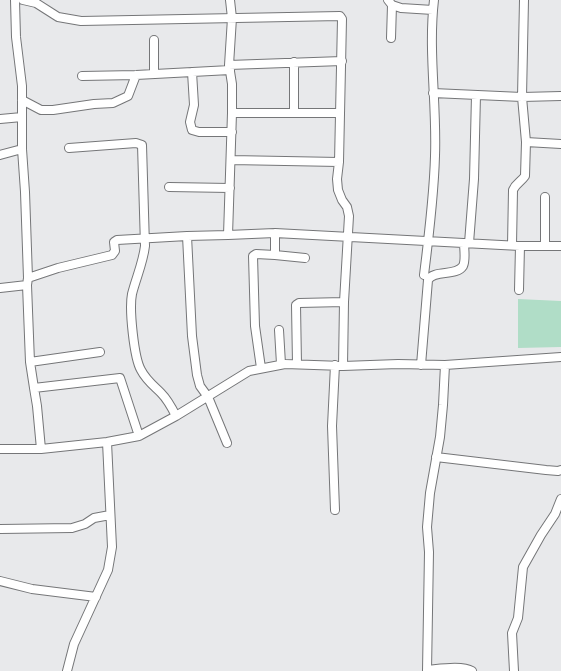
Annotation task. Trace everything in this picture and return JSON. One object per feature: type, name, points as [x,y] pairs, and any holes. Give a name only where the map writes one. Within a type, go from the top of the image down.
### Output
[{"type":"street","points":[[15,0],[16,36],[22,100],[22,149],[25,192],[30,362],[37,406],[41,449]]},
{"type":"street","points":[[23,0],[36,3],[58,17],[81,21],[340,16],[342,19],[342,61],[339,162],[337,179],[338,190],[347,207],[348,216],[343,366]]},
{"type":"street","points":[[228,235],[232,132],[232,84],[229,68],[232,18],[230,0]]},
{"type":"street","points":[[424,275],[435,155],[432,37],[434,0]]},
{"type":"street","points":[[519,290],[513,190],[516,184],[522,181],[525,176],[526,142],[522,97],[524,0]]},
{"type":"street","points":[[391,38],[390,3],[401,8],[433,10]]},
{"type":"street","points":[[154,40],[154,74]]},
{"type":"street","points":[[82,76],[192,72],[294,62],[342,61]]},
{"type":"street","points":[[294,62],[294,113]]},
{"type":"street","points":[[192,72],[194,105],[190,122],[192,130],[199,132],[232,132]]},
{"type":"street","points":[[22,100],[41,110],[113,103],[128,96],[136,75]]},
{"type":"street","points":[[434,93],[522,97],[561,96]]},
{"type":"street","points":[[421,365],[423,325],[428,280],[432,276],[458,270],[463,266],[464,262],[474,179],[476,95]]},
{"type":"street","points":[[232,113],[340,113]]},
{"type":"street","points":[[0,119],[22,117]]},
{"type":"street","points":[[526,142],[561,144]]},
{"type":"street","points":[[69,148],[136,143],[142,146],[143,258],[131,302],[137,360],[144,376],[162,394],[176,416]]},
{"type":"street","points":[[0,155],[22,149]]},
{"type":"street","points":[[231,160],[339,162]]},
{"type":"street","points":[[169,187],[230,188]]},
{"type":"street","points":[[545,198],[545,246]]},
{"type":"street","points":[[0,288],[28,281],[58,268],[112,255],[115,251],[114,242],[117,240],[144,237],[275,233],[516,246],[561,246]]},
{"type":"street","points":[[275,233],[275,255]]},
{"type":"street","points":[[187,236],[192,336],[196,367],[200,386],[208,397],[227,443]]},
{"type":"street","points":[[261,368],[255,326],[253,256],[256,254],[306,258]]},
{"type":"street","points":[[297,364],[296,305],[299,303],[344,302]]},
{"type":"street","points":[[279,330],[281,364]]},
{"type":"street","points":[[30,362],[100,352]]},
{"type":"street","points":[[0,450],[41,449],[107,442],[139,436],[176,416],[249,371],[281,364],[343,366],[445,365],[561,357]]},
{"type":"street","points":[[334,365],[332,426],[335,510]]},
{"type":"street","points":[[445,365],[443,405],[430,493],[428,527],[427,670],[462,668],[472,671]]},
{"type":"street","points":[[34,388],[120,378],[139,436]]},
{"type":"street","points":[[67,671],[74,644],[108,570],[111,559],[112,547],[107,442]]},
{"type":"street","points":[[436,457],[546,470],[561,470]]},
{"type":"street","points":[[514,671],[512,633],[518,618],[523,567],[555,514],[561,499]]},
{"type":"street","points":[[0,529],[72,528],[85,524],[94,518],[110,515]]},
{"type":"street","points":[[0,581],[32,589],[96,597]]},
{"type":"green space","points":[[518,299],[561,301],[561,347],[518,348]]}]
